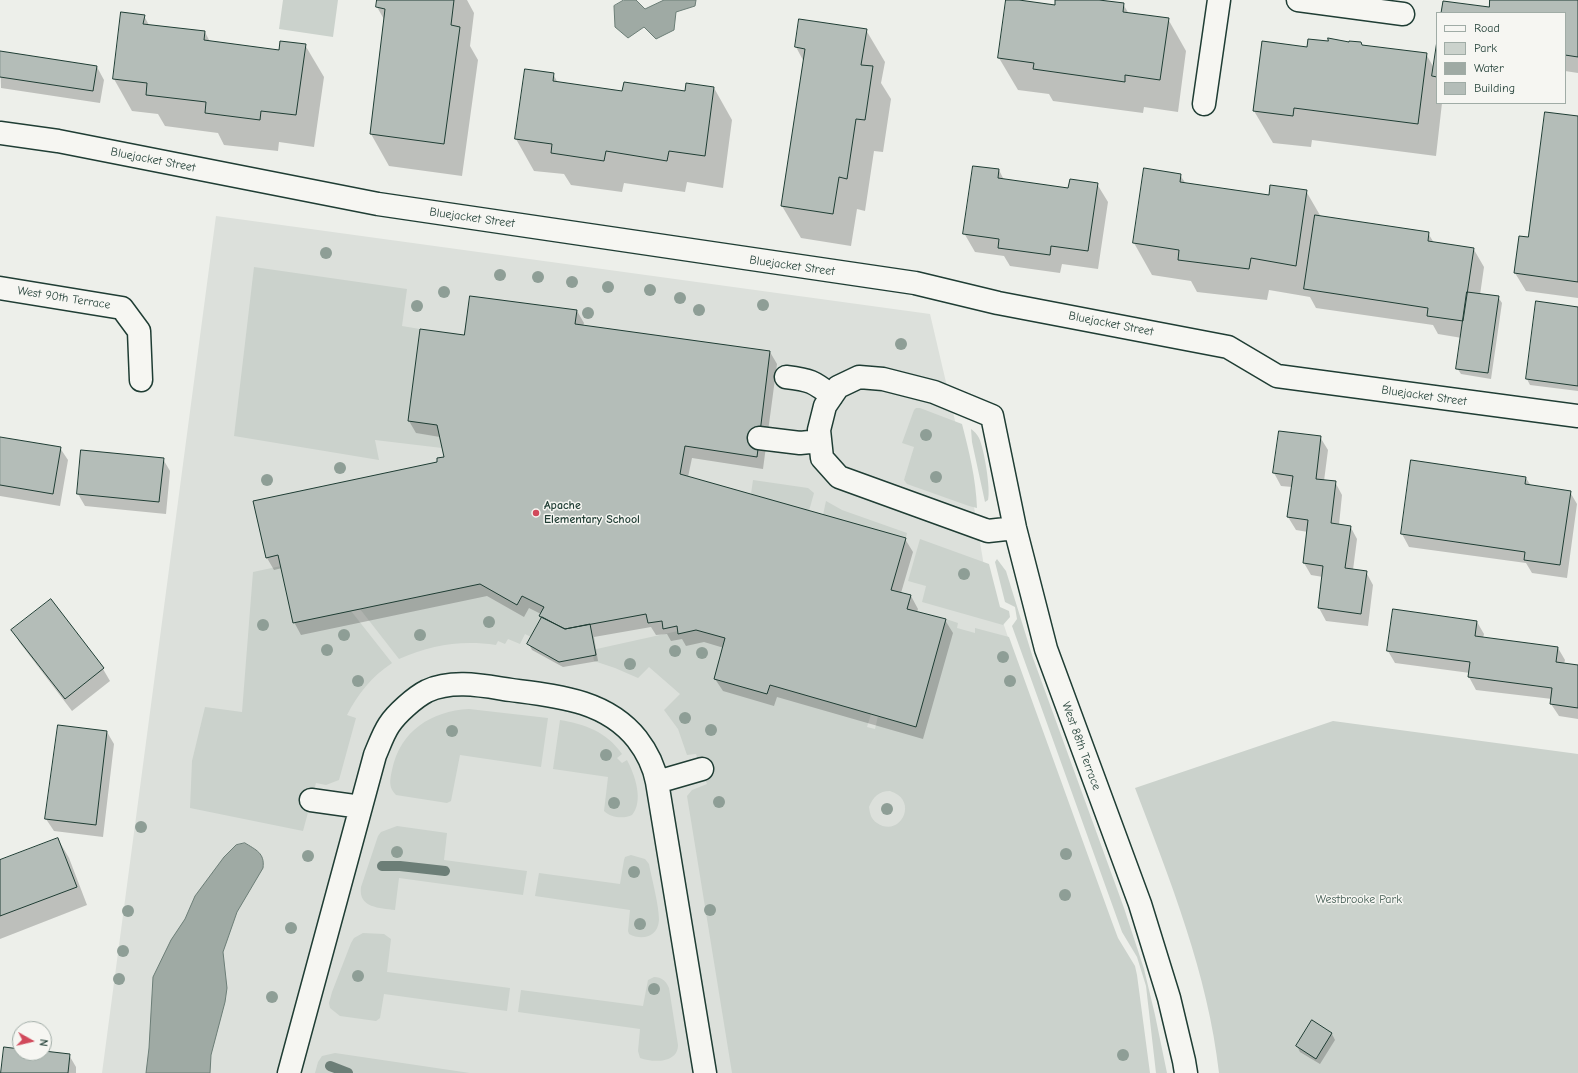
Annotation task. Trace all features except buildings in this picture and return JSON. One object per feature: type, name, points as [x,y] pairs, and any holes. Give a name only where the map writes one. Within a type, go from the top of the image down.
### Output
[{"type":"street","points":[[1204,104],[1219,0]]},
{"type":"street","points":[[1298,0],[1403,14]]},
{"type":"street","name":"Bluejacket Street","points":[[0,133],[58,141],[378,204],[915,283],[998,303],[1228,347],[1277,376],[1578,416]]},
{"type":"street","name":"West 90th Terrace","points":[[0,288],[122,308],[139,331],[141,380]]},
{"type":"street","points":[[786,377],[808,380],[818,384],[832,396],[826,406],[819,430],[822,458],[839,477],[988,532],[1014,528]]},
{"type":"street","name":"West 88th Terrace","points":[[832,396],[838,387],[859,377],[883,379],[934,392],[992,416],[1014,528],[1046,649],[1140,904],[1169,998],[1186,1073]]},
{"type":"street","points":[[759,438],[800,442],[820,441]]},
{"type":"street","points":[[289,1073],[375,755],[388,725],[405,707],[427,691],[445,686],[474,685],[566,698],[590,704],[612,715],[630,730],[647,752],[655,772],[657,782],[705,1073]]},
{"type":"street","points":[[657,782],[702,769]]},
{"type":"street","points":[[311,800],[361,807]]},
{"type":"shaded area","points":[[216,216],[930,314],[971,489],[984,566],[1109,937],[1139,1073],[102,1073]]},
{"type":"green space","points":[[283,0],[338,0],[333,37],[279,29]]},
{"type":"green space","points":[[254,267],[407,289],[402,326],[420,329],[408,421],[437,425],[442,448],[375,440],[379,460],[234,436]]},
{"type":"green space","points":[[916,408],[920,408],[962,424],[974,476],[977,508],[907,484],[904,480],[914,447],[902,443]]},
{"type":"green space","points":[[971,429],[979,438],[985,459],[989,495],[988,500],[985,502],[972,442]]},
{"type":"green space","points":[[753,480],[808,488],[814,493],[809,511],[751,494]]},
{"type":"green space","points":[[826,501],[842,510],[907,533],[906,538],[823,515]]},
{"type":"green space","points":[[920,539],[989,564],[1000,607],[1009,611],[1010,617],[1003,625],[922,602],[926,586],[908,581]]},
{"type":"green space","points":[[997,559],[1006,571],[1033,658],[1124,908],[1144,969],[1167,1073],[1156,1073],[1146,986],[1137,957],[1122,932],[1012,626],[1017,619],[1015,607],[1005,602],[995,562]]},
{"type":"green space","points":[[281,566],[351,611],[392,663],[371,680],[347,715],[356,718],[339,780],[326,785],[316,783],[303,831],[190,808],[192,761],[205,707],[242,712],[253,572]]},
{"type":"green space","points":[[480,584],[517,605],[522,596],[544,607],[539,616],[542,617],[531,637],[525,634],[520,644],[508,639],[505,644],[498,641],[496,645],[470,643],[446,645],[423,650],[399,659],[360,609]]},
{"type":"green space","points":[[946,619],[958,623],[957,628],[975,633],[975,628],[1009,637],[1118,938],[1135,966],[1150,1073],[732,1073],[687,796],[692,790],[707,784],[696,754],[687,755],[678,729],[664,710],[680,694],[649,667],[638,678],[594,661],[592,650],[678,631],[696,630],[725,638],[767,694],[770,685],[871,714],[867,727],[875,729],[878,716],[915,727]],"holes":[[[886,791],[890,791],[899,796],[904,802],[905,809],[899,822],[893,826],[885,827],[873,820],[869,807],[872,800],[880,793]]]},
{"type":"green space","points":[[469,709],[548,718],[541,767],[460,755],[451,801],[447,803],[396,795],[393,792],[390,780],[392,770],[396,756],[402,744],[410,734],[430,719],[442,714]]},
{"type":"green space","points":[[560,720],[595,730],[616,746],[622,754],[617,758],[622,763],[627,760],[633,773],[638,795],[636,809],[632,815],[618,817],[610,815],[604,811],[608,777],[553,769]]},
{"type":"green space","name":"Westbrooke Park","points":[[1333,721],[1578,754],[1578,1073],[1219,1073],[1214,1036],[1197,964],[1174,893],[1135,788]]},
{"type":"green space","points":[[397,826],[447,833],[444,860],[527,871],[523,895],[399,878],[395,910],[371,906],[363,899],[361,887],[378,836],[381,832]]},
{"type":"green space","points":[[631,855],[645,859],[649,864],[657,900],[659,914],[658,926],[652,934],[648,936],[639,937],[629,934],[630,910],[535,896],[539,873],[620,884],[625,857]]},
{"type":"green space","points":[[363,933],[384,934],[391,939],[387,972],[510,988],[507,1011],[384,994],[380,1018],[376,1021],[340,1016],[330,1008],[329,1003],[332,992],[351,943],[354,938]]},
{"type":"green space","points":[[654,977],[663,980],[667,983],[669,988],[678,1045],[677,1051],[674,1055],[664,1060],[652,1061],[640,1058],[638,1051],[640,1029],[518,1012],[521,990],[643,1006],[648,980]]},
{"type":"green space","points":[[335,1053],[470,1073],[315,1073],[318,1062],[322,1056]]},
{"type":"water","points":[[624,0],[636,0],[645,9],[664,0],[696,0],[695,6],[676,12],[674,30],[656,39],[644,27],[628,38],[615,27],[614,6]]},
{"type":"water","points":[[245,843],[259,852],[263,859],[263,868],[237,912],[223,952],[227,988],[225,1002],[211,1055],[210,1073],[146,1073],[153,977],[171,940],[185,919],[195,896],[224,857],[236,845]]},
{"type":"waterway","points":[[382,866],[400,866],[445,871]]},
{"type":"waterway","points":[[330,1066],[348,1073]]},
{"type":"place","name":"Apache Elementary School","points":[[536,513]]}]
